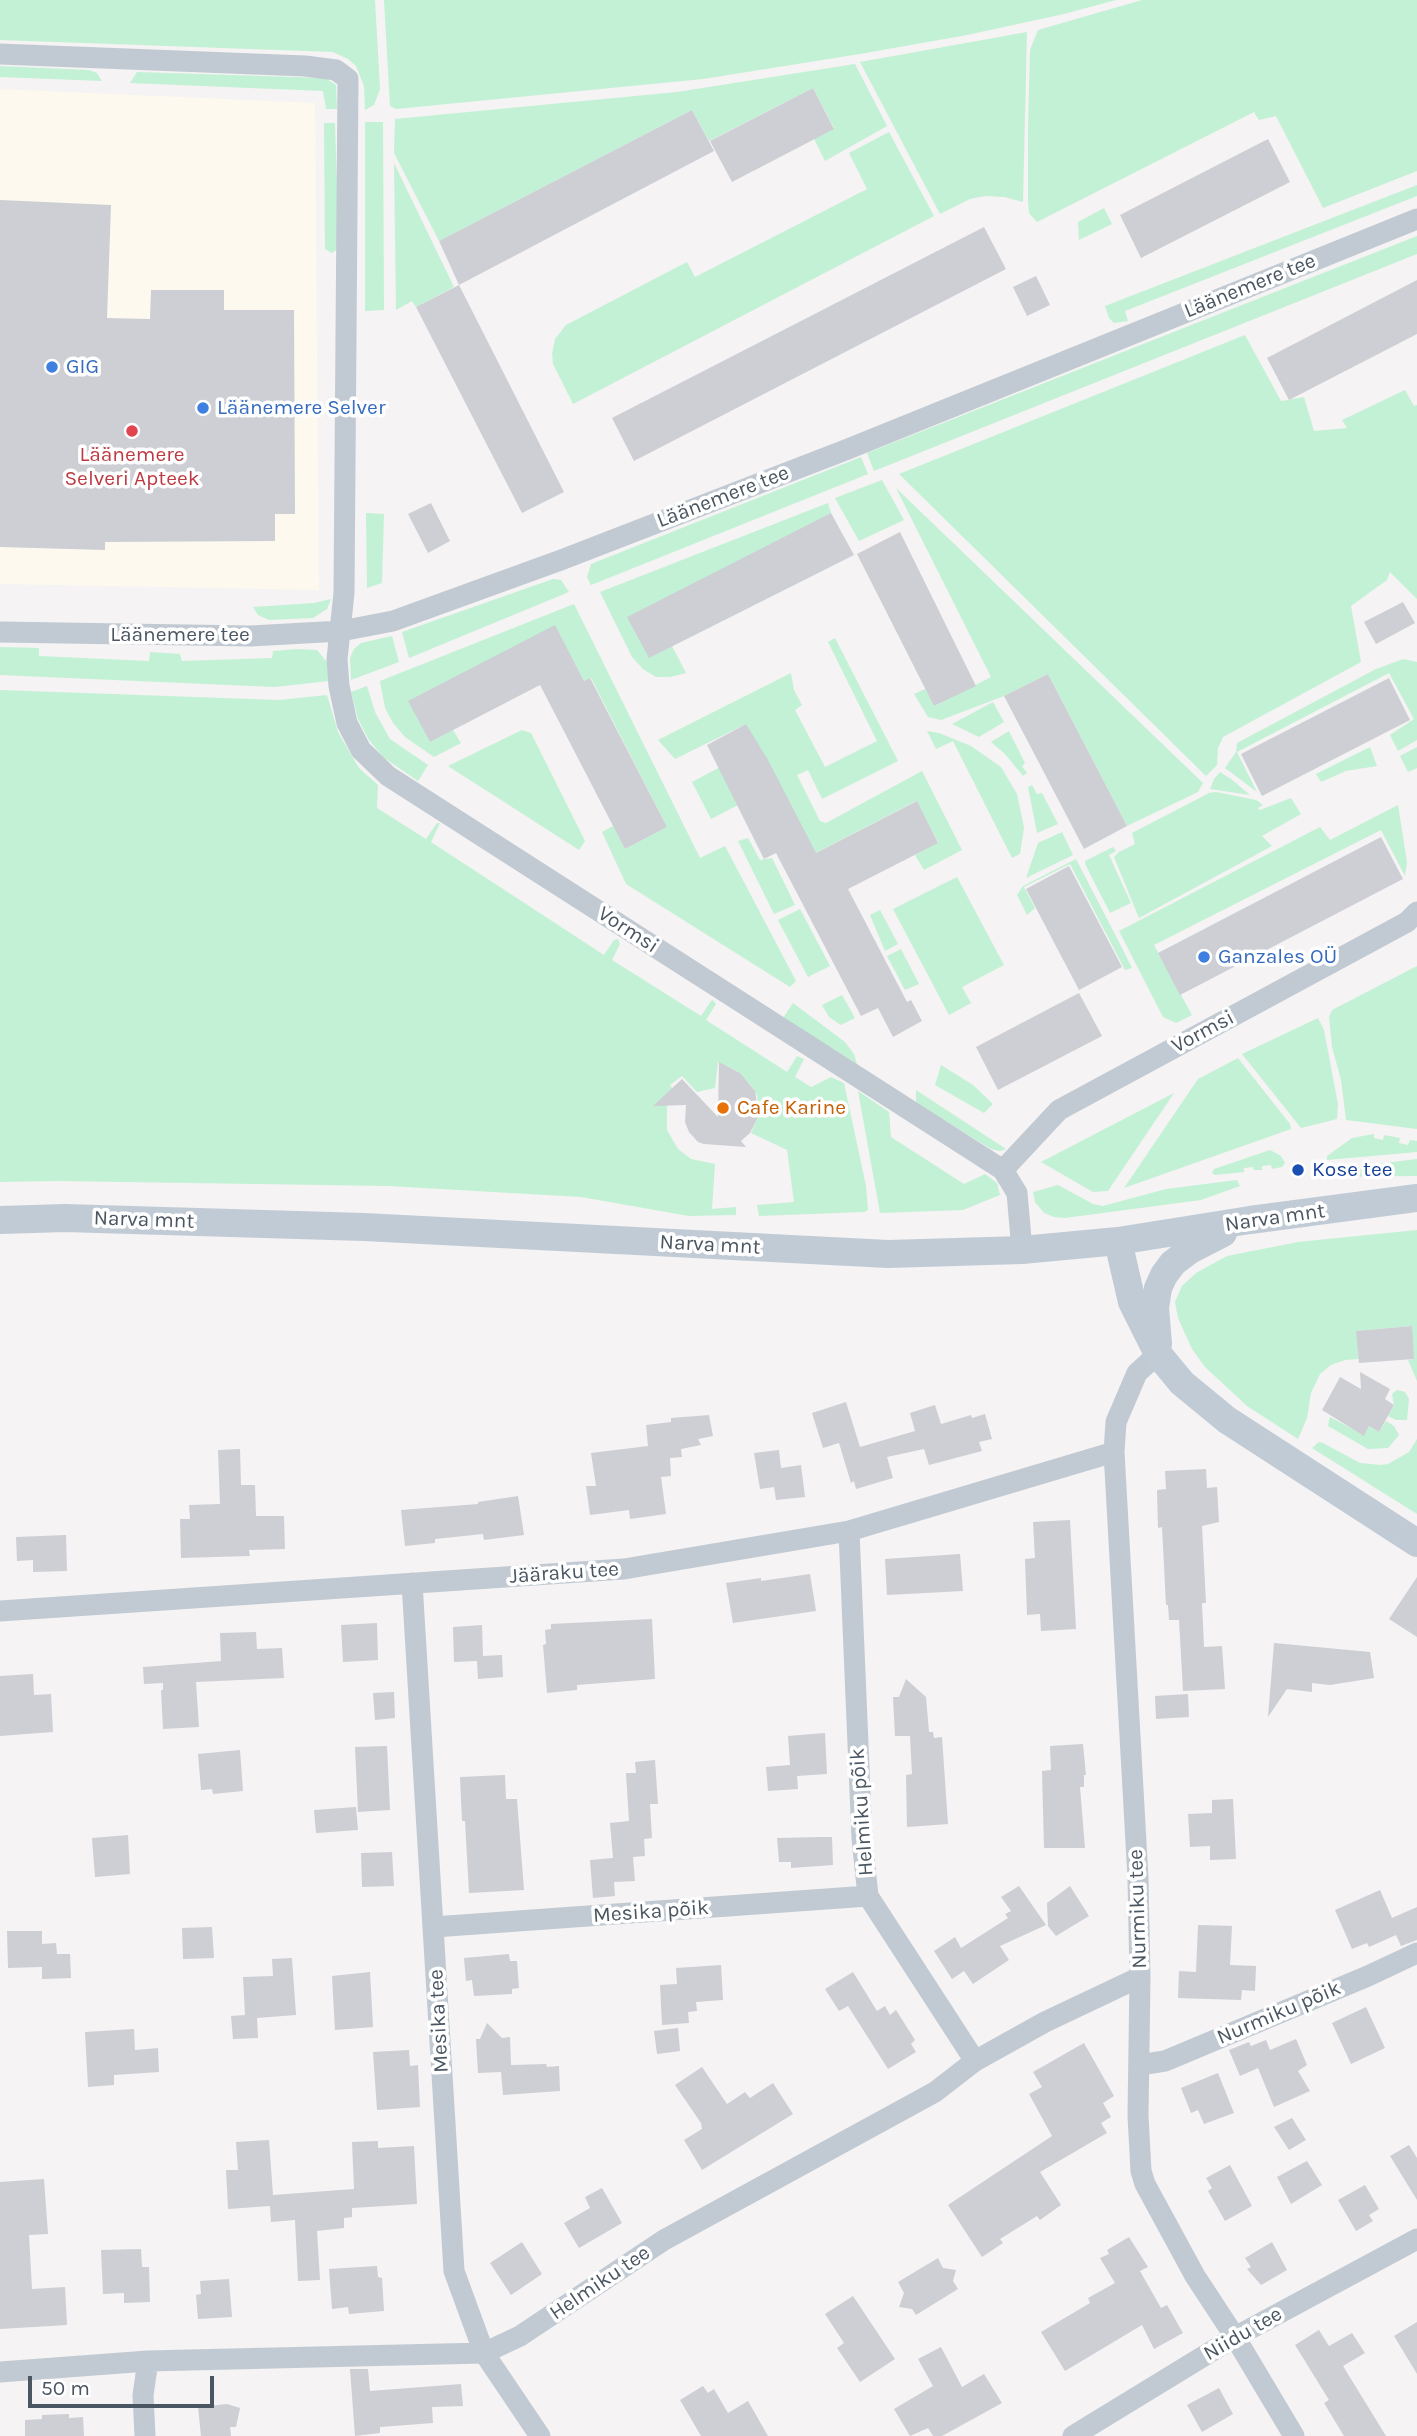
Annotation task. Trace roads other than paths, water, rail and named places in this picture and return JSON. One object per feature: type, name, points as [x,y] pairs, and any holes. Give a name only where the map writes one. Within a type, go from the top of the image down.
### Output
[{"type":"main road","name":"Narva mnt","points":[[0,1220],[65,1218],[364,1227],[888,1254],[1022,1250],[1118,1241],[1417,1198]]},
{"type":"main road","points":[[1158,1354],[1156,1298],[1158,1288],[1168,1270],[1190,1250],[1250,1220]]},
{"type":"main road","points":[[1118,1241],[1132,1301],[1158,1354],[1182,1383],[1220,1416],[1417,1542]]},
{"type":"street","name":"Vormsi","points":[[0,54],[305,66],[336,70],[348,79],[344,593],[337,659],[347,723],[361,750],[388,776],[1003,1170],[1059,1110],[1407,922],[1417,912]]},
{"type":"street","name":"Läänemere tee","points":[[0,632],[251,636],[341,631],[393,621],[561,560],[848,449],[1417,219]]},
{"type":"street","points":[[1003,1170],[1017,1193],[1022,1250]]},
{"type":"street","name":"Nurmiku tee","points":[[1158,1354],[1138,1373],[1116,1422],[1114,1452],[1136,1838],[1141,2171],[1145,2184],[1195,2276],[1236,2337],[1294,2436]]},
{"type":"street","name":"Jääraku tee","points":[[0,1611],[624,1569],[849,1531],[1114,1452]]},
{"type":"street","name":"Helmiku põik","points":[[849,1531],[862,1839],[868,1896],[975,2061]]},
{"type":"street","name":"Mesika tee","points":[[412,1583],[454,2271],[484,2353],[540,2436]]},
{"type":"street","name":"Mesika põik","points":[[434,1927],[868,1896]]},
{"type":"street","name":"Nurmiku põik","points":[[1139,2065],[1165,2061],[1417,1953]]},
{"type":"street","name":"Helmiku tee","points":[[0,2372],[148,2361],[484,2353],[520,2336],[664,2240],[935,2092],[975,2061],[1045,2022],[1140,1977]]},
{"type":"street","name":"Niidu tee","points":[[1073,2436],[1236,2337],[1417,2239]]},
{"type":"street","points":[[145,2436],[143,2395],[148,2361]]},
{"type":"place","name":"GIG","points":[[52,367]]},
{"type":"place","name":"Läänemere Selver","points":[[203,408]]},
{"type":"place","name":"Läänemere Selveri Apteek","points":[[132,431]]},
{"type":"place","name":"Ganzales OÜ","points":[[1204,957]]},
{"type":"place","name":"Cafe Karine","points":[[723,1108]]},
{"type":"place","name":"Kose tee","points":[[1298,1170]]}]
